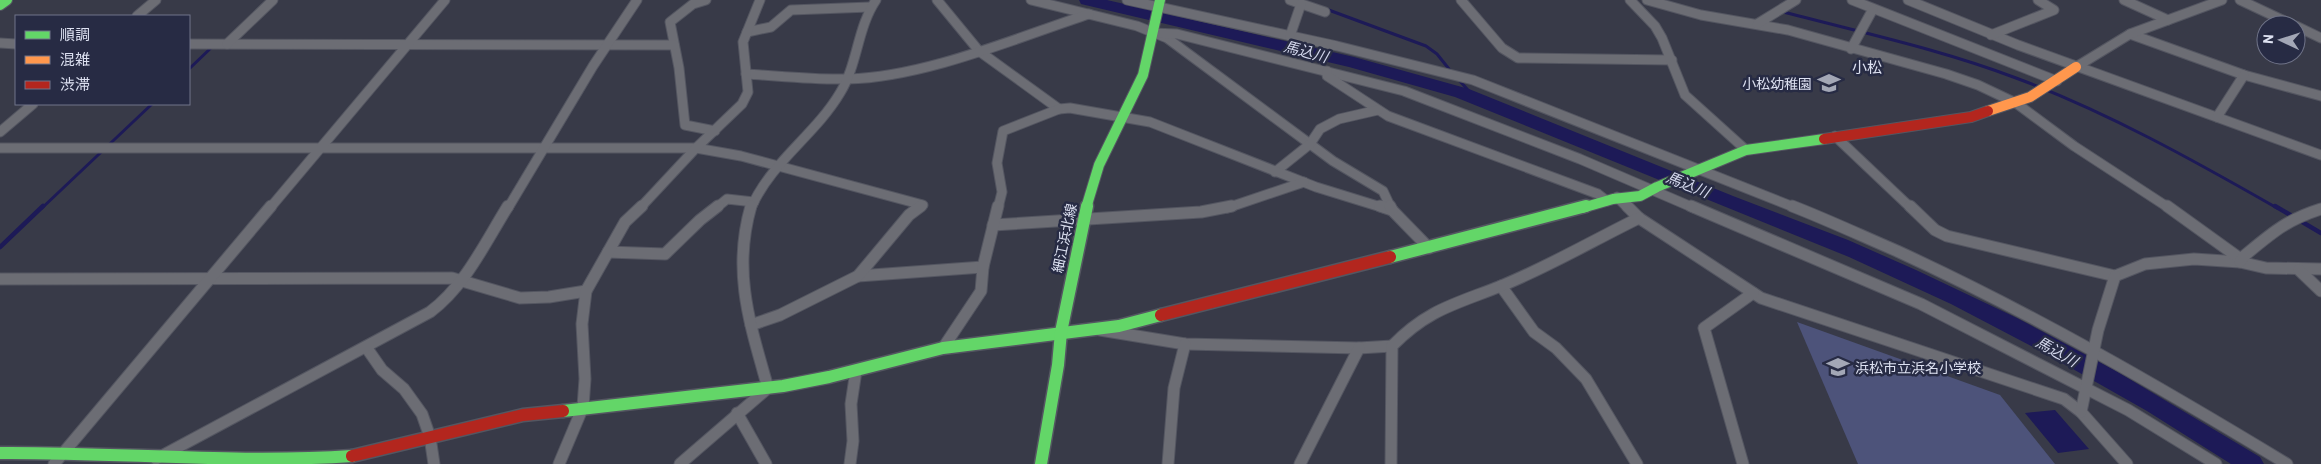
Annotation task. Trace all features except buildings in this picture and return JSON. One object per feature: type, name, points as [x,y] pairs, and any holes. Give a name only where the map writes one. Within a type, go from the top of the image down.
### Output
[{"type":"street","points":[[0,5],[7,0]]},
{"type":"street","points":[[138,15],[156,0]]},
{"type":"street","points":[[227,44],[273,0]]},
{"type":"street","points":[[54,464],[446,0]]},
{"type":"street","points":[[156,458],[366,347],[430,312],[445,301],[462,279],[637,0]]},
{"type":"street","points":[[706,0],[693,4],[670,22],[679,68],[685,125],[715,131]]},
{"type":"street","points":[[559,464],[567,449],[583,407],[585,379],[582,324],[586,291],[624,222],[656,193],[696,148],[742,104],[748,92],[743,54],[747,32],[758,0]]},
{"type":"street","points":[[937,0],[979,51],[1059,109]]},
{"type":"street","points":[[1031,0],[1090,13],[1153,31],[1177,34],[1327,71],[1404,91],[1445,106],[1655,189],[1921,304],[2128,410],[2216,464]]},
{"type":"street","points":[[1127,0],[1158,5],[1473,80],[1821,218],[1902,252],[1971,285],[2141,376],[2287,464]]},
{"type":"street","points":[[1290,0],[1325,12]]},
{"type":"street","points":[[1461,0],[1502,48],[1518,58],[1640,58],[1672,60]]},
{"type":"street","points":[[1630,0],[1655,26],[1672,60],[1685,95],[1746,150]]},
{"type":"street","points":[[1647,0],[1701,14],[1757,24],[1946,74],[1978,85],[2016,103],[2074,146],[2177,213],[2241,261]]},
{"type":"street","points":[[1757,24],[1796,0]]},
{"type":"street","points":[[1852,0],[2049,86]]},
{"type":"street","points":[[1908,0],[2076,67],[2321,155]]},
{"type":"street","points":[[1991,34],[2054,10],[2038,0]]},
{"type":"street","points":[[2124,0],[2168,20]]},
{"type":"street","points":[[0,453],[156,458],[219,463],[318,462],[363,454],[523,415],[583,407],[709,396],[783,386],[856,371],[943,348],[1061,332],[1100,330],[1542,220],[1612,199],[1632,197],[1746,150],[1965,118],[2016,103],[2049,86],[2130,34],[2222,0]]},
{"type":"street","points":[[2240,0],[2271,15]]},
{"type":"street","points":[[747,32],[771,27],[791,10],[873,4],[856,58],[848,79],[837,99],[764,184],[743,228],[741,255],[745,295],[768,388]]},
{"type":"street","points":[[1290,36],[1302,4]]},
{"type":"street","name":"細江浜北線","points":[[1040,464],[1058,365],[1061,332],[1083,218],[1098,165],[1143,75],[1158,5]]},
{"type":"street","points":[[1851,49],[1873,9]]},
{"type":"street","points":[[746,74],[848,79],[920,68],[979,51],[1090,13]]},
{"type":"street","points":[[1153,31],[1166,38],[1355,176],[1383,191],[1392,210],[1429,248]]},
{"type":"street","points":[[2306,31],[2321,38]]},
{"type":"street","points":[[2130,34],[2244,75],[2321,96]]},
{"type":"street","points":[[0,44],[15,44]]},
{"type":"street","points":[[190,44],[674,45]]},
{"type":"street","points":[[1327,71],[1327,76],[1344,89],[1388,116],[1612,199],[1761,298],[2064,400],[2081,412],[2127,464]]},
{"type":"street","points":[[2217,117],[2244,75]]},
{"type":"street","points":[[0,132],[32,105]]},
{"type":"street","points":[[943,348],[981,290],[983,268],[1002,192],[997,163],[1003,131],[1059,109],[1070,108],[1150,122],[1275,172],[1392,210]]},
{"type":"street","points":[[1275,172],[1310,144],[1320,129],[1339,119],[1378,110]]},
{"type":"street","points":[[1835,136],[1941,234],[2115,276],[2136,267],[2157,262],[2194,259],[2241,261],[2266,268],[2321,270]]},
{"type":"street","points":[[0,148],[696,148],[741,156],[923,205],[909,214],[858,276]]},
{"type":"street","points":[[993,225],[1201,212],[1230,207],[1304,182]]},
{"type":"street","points":[[608,252],[665,254],[700,220],[728,199],[754,202]]},
{"type":"street","points":[[2241,261],[2244,256],[2294,218],[2321,209]]},
{"type":"street","points":[[1391,464],[1392,346],[1399,338],[1437,311],[1477,293],[1501,286],[1639,218]]},
{"type":"street","points":[[752,325],[780,315],[858,276],[983,268]]},
{"type":"street","points":[[2299,270],[2321,291]]},
{"type":"street","points":[[2081,412],[2080,401],[2086,388],[2092,350],[2104,304],[2115,276]]},
{"type":"street","points":[[0,278],[462,279],[514,297],[554,297],[586,291]]},
{"type":"street","points":[[1501,286],[1534,332],[1556,348],[1586,379],[1637,464]]},
{"type":"street","points":[[1743,464],[1704,328],[1753,293]]},
{"type":"street","points":[[1100,330],[1185,344],[1359,348],[1392,346]]},
{"type":"street","points":[[1168,464],[1174,388],[1185,344]]},
{"type":"street","points":[[366,347],[382,370],[404,389],[417,408],[430,437],[434,464]]},
{"type":"street","points":[[1300,464],[1359,348]]},
{"type":"street","points":[[850,464],[853,441],[851,404],[856,371]]},
{"type":"street","points":[[680,464],[737,412],[768,388]]},
{"type":"street","points":[[737,412],[766,464]]},
{"type":"shaded area","points":[[1797,322],[2000,395],[2055,464],[1858,464]]},
{"type":"shaded area","points":[[2055,410],[2089,449],[2058,453],[2025,413]]},
{"type":"waterway","name":"馬込川","points":[[1087,0],[1354,63],[1462,93],[1726,201],[1841,245],[1908,275],[2009,324],[2108,377],[2251,464]]},
{"type":"waterway","points":[[1326,9],[1426,46],[1437,54],[1449,69]]},
{"type":"waterway","points":[[1780,11],[1958,58],[2050,91],[2149,138],[2277,208]]},
{"type":"waterway","points":[[190,68],[213,46]]},
{"type":"waterway","points":[[1459,80],[1475,98]]},
{"type":"waterway","points":[[42,208],[151,105]]},
{"type":"waterway","points":[[0,247],[43,206]]},
{"type":"waterway","points":[[2275,206],[2321,233]]},
{"type":"traffic: fast","points":[[0,5],[7,0]]},
{"type":"traffic: fast","points":[[1041,464],[1058,365],[1061,332],[1083,218],[1099,165],[1143,75],[1160,0]]},
{"type":"traffic: fast","points":[[1390,257],[1526,223],[1607,200],[1647,194],[1657,187],[1746,150],[1824,139]]},
{"type":"traffic: fast","points":[[563,411],[783,386],[829,377],[943,348],[1119,326],[1161,315]]},
{"type":"traffic: fast","points":[[0,453],[56,453],[244,460],[352,456]]},
{"type":"traffic: slow","points":[[1988,111],[2030,97],[2076,67]]},
{"type":"traffic: jam","points":[[1824,139],[1971,117],[1988,111]]},
{"type":"traffic: jam","points":[[1161,315],[1390,257]]},
{"type":"traffic: jam","points":[[352,456],[523,415],[563,411]]},
{"type":"place","name":"小松幼稚園","points":[[1829,83]]},
{"type":"place","name":"浜松市立浜名小学校","points":[[1838,367]]},
{"type":"district","name":"小松","points":[[1867,67]]}]
